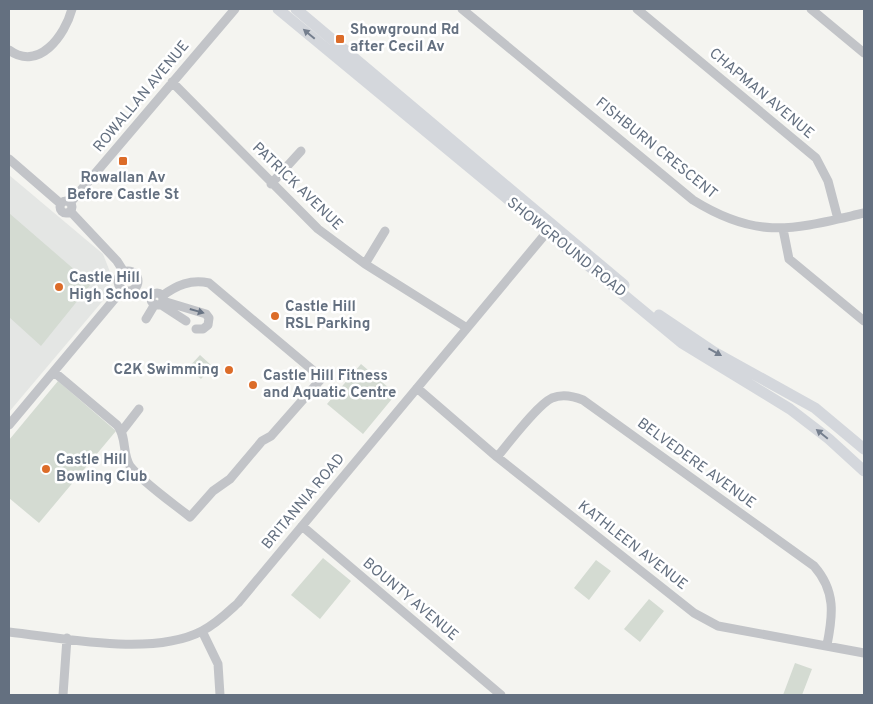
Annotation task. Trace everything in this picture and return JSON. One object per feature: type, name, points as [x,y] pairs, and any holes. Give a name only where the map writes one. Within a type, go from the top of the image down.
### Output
[{"type":"main road","name":"SHOWGROUND ROAD","points":[[278,9],[682,343],[790,409],[829,439],[864,471]]},
{"type":"main road","name":"SHOWGROUND ROAD","points":[[296,9],[665,320],[714,352],[815,408],[864,448]]},
{"type":"street","points":[[9,50],[25,57],[40,54],[57,41],[69,22],[72,9]]},
{"type":"street","name":"ROWALLAN AVENUE","points":[[67,206],[235,9]]},
{"type":"street","name":"FISHBURN CRESCENT","points":[[462,9],[693,200],[727,218],[760,227],[783,229],[814,226],[864,214]]},
{"type":"street","name":"CHAPMAN AVENUE","points":[[637,9],[816,158],[828,181],[838,219]]},
{"type":"street","points":[[811,9],[864,53]]},
{"type":"street","name":"PATRICK AVENUE","points":[[172,82],[271,184],[318,229],[365,264],[467,328]]},
{"type":"street","points":[[271,184],[301,151]]},
{"type":"street","points":[[9,159],[67,206],[112,255],[124,272]]},
{"type":"street","points":[[783,229],[789,258],[864,321]]},
{"type":"street","points":[[365,264],[386,231]]},
{"type":"street","name":"BRITANNIA ROAD","points":[[9,632],[150,645],[177,640],[202,631],[238,603],[546,232]]},
{"type":"street","points":[[122,290],[132,291],[138,285],[138,279],[133,272],[124,272]]},
{"type":"street","points":[[122,290],[118,281],[124,272]]},
{"type":"street","points":[[54,372],[122,431],[127,459],[131,466],[190,517],[213,491],[230,479],[262,441],[271,436],[322,378],[209,283],[197,281],[177,285],[158,300],[146,319]]},
{"type":"street","points":[[138,285],[186,320]]},
{"type":"street","points":[[9,425],[122,290]]},
{"type":"street","points":[[158,300],[206,314],[209,318],[208,325],[203,330],[196,329]]},
{"type":"street","name":"KATHLEEN AVENUE","points":[[417,388],[497,457],[694,613],[718,626],[864,653]]},
{"type":"street","name":"BELVEDERE AVENUE","points":[[497,457],[544,403],[552,398],[566,396],[583,400],[814,566],[828,585],[832,600],[833,615],[827,645]]},
{"type":"street","points":[[122,431],[139,410]]},
{"type":"street","name":"BOUNTY AVENUE","points":[[302,526],[501,695]]},
{"type":"street","points":[[202,631],[218,664],[220,695]]},
{"type":"street","points":[[63,695],[67,638]]},
{"type":"shaded area","name":"Castle Hill High School","points":[[9,175],[103,254],[112,277],[106,297],[9,412]]},
{"type":"shaded area","points":[[9,213],[91,284],[41,346],[9,317]]},
{"type":"shaded area","points":[[200,355],[211,365],[211,368],[201,379],[188,368]]},
{"type":"shaded area","points":[[361,364],[396,394],[363,434],[327,404]]},
{"type":"shaded area","name":"Castle Hill Bowling Club","points":[[58,381],[116,431],[39,523],[9,498],[9,440]]},
{"type":"shaded area","points":[[323,558],[351,581],[320,619],[291,595]]},
{"type":"shaded area","points":[[596,560],[611,571],[589,600],[574,588]]},
{"type":"shaded area","points":[[649,599],[664,611],[640,642],[624,629]]},
{"type":"shaded area","points":[[795,663],[812,669],[802,695],[783,695]]},
{"type":"place","name":"Showground Rd after Cecil Av","points":[[340,39]]},
{"type":"place","name":"Rowallan Av Before Castle St","points":[[123,161]]},
{"type":"place","name":"Castle Hill High School","points":[[59,287]]},
{"type":"place","name":"Castle Hill RSL Parking","points":[[275,316]]},
{"type":"place","name":"C2K Swimming","points":[[229,370]]},
{"type":"place","name":"Castle Hill Fitness and Aquatic Centre","points":[[253,385]]},
{"type":"place","name":"Castle Hill Bowling Club","points":[[46,469]]}]
